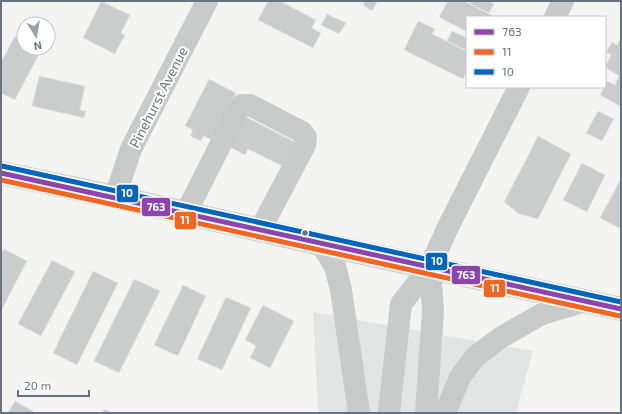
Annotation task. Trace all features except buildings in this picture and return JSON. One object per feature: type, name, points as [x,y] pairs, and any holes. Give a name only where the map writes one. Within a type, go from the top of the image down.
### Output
[{"type":"main road","points":[[1,173],[116,196],[321,244],[621,309]]},
{"type":"street","name":"Pinehurst Avenue","points":[[116,196],[131,148],[207,1]]},
{"type":"street","points":[[555,16],[563,1]]},
{"type":"street","points":[[389,413],[401,304],[430,267],[448,227],[518,88]]},
{"type":"street","points":[[186,213],[238,110],[244,105],[250,105],[300,130],[306,139],[305,145],[260,230]]},
{"type":"street","points":[[321,244],[335,266],[341,290],[359,413]]},
{"type":"street","points":[[426,413],[434,311],[430,267]]},
{"type":"street","points":[[445,413],[460,377],[475,357],[500,338],[542,314],[586,301]]},
{"type":"shaded area","points":[[313,312],[533,351],[516,413],[318,413]]},
{"type":"transit line","name":"10","points":[[2,166],[621,302]]},
{"type":"transit line","name":"763","points":[[1,173],[621,309]]},
{"type":"transit line","name":"11","points":[[1,180],[620,316]]}]
